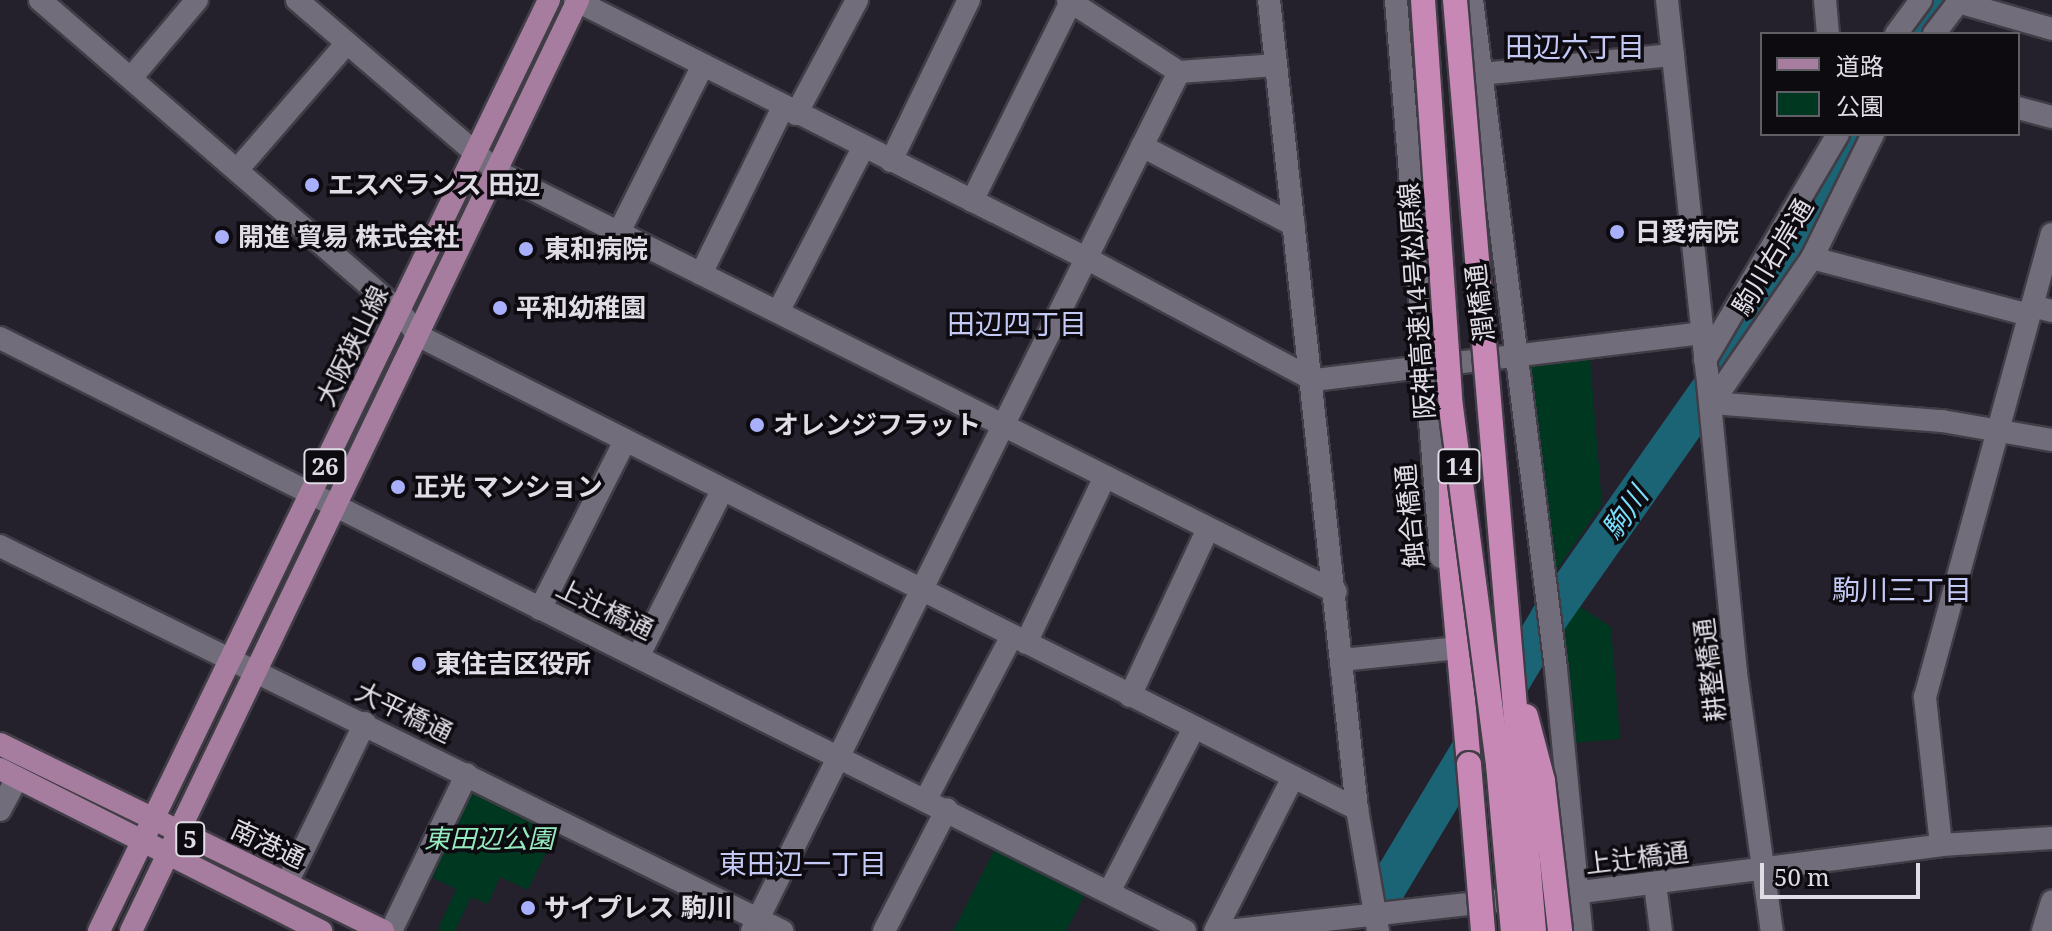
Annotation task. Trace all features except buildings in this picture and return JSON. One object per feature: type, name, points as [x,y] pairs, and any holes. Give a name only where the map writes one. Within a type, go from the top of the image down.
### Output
[{"type":"highway","name":"阪神高速14号松原線","points":[[1423,0],[1451,407],[1498,764],[1513,931]]},
{"type":"highway","name":"14","points":[[1455,0],[1534,931]]},
{"type":"highway","points":[[1451,407],[1451,563],[1483,931]]},
{"type":"highway","points":[[1509,648],[1543,781],[1560,931]]},
{"type":"main road","name":"大阪狭山線","points":[[99,931],[155,822],[549,0]]},
{"type":"main road","name":"26","points":[[131,931],[498,172],[577,0]]},
{"type":"main road","name":"南港通","points":[[0,744],[383,931]]},
{"type":"main road","name":"南港通","points":[[9,773],[321,931]]},
{"type":"street","points":[[40,0],[400,312],[419,336],[1357,809]]},
{"type":"street","points":[[131,78],[197,0]]},
{"type":"street","points":[[297,0],[498,172],[1336,592]]},
{"type":"street","points":[[577,0],[702,67],[1086,258],[1314,380],[1514,360],[1703,333]]},
{"type":"street","points":[[701,274],[789,110],[857,0]]},
{"type":"street","points":[[891,161],[969,0]]},
{"type":"street","points":[[1269,0],[1314,380],[1357,809],[1371,888],[1368,925]]},
{"type":"street","name":"触合橋通","points":[[1396,0],[1473,931]]},
{"type":"street","name":"潤橋通","points":[[1472,0],[1514,360],[1551,638],[1578,893]]},
{"type":"street","points":[[1667,0],[1706,366]]},
{"type":"street","points":[[1825,0],[1828,32]]},
{"type":"street","points":[[1897,32],[1921,0]]},
{"type":"street","points":[[972,201],[1069,1],[1179,72],[1276,65]]},
{"type":"street","points":[[1936,32],[1959,1],[2052,29]]},
{"type":"street","points":[[237,170],[347,43]]},
{"type":"street","points":[[1481,74],[1673,55]]},
{"type":"street","points":[[619,232],[702,67]]},
{"type":"street","points":[[755,925],[1179,72]]},
{"type":"street","points":[[2020,109],[2052,117]]},
{"type":"street","points":[[1706,366],[1837,136]]},
{"type":"street","name":"駒川右岸通","points":[[1711,403],[1812,258],[1872,136]]},
{"type":"street","points":[[1142,146],[1294,225]]},
{"type":"street","points":[[778,312],[863,148]]},
{"type":"street","points":[[1941,845],[1925,697],[1998,428],[2038,311],[2052,234]]},
{"type":"street","points":[[1812,258],[2038,311]]},
{"type":"street","name":"上辻橋通","points":[[0,338],[540,609],[840,754],[1109,892],[1155,924],[1185,931]]},
{"type":"street","name":"耕整橋通","points":[[1706,366],[1736,673],[1772,931]]},
{"type":"street","points":[[1711,403],[1998,428],[2052,440]]},
{"type":"street","points":[[540,609],[625,441]]},
{"type":"street","points":[[884,931],[936,804],[1105,477]]},
{"type":"street","points":[[638,657],[722,491]]},
{"type":"street","points":[[1130,696],[1208,529]]},
{"type":"street","name":"大平橋通","points":[[0,546],[467,774],[755,925],[782,931]]},
{"type":"street","points":[[1342,660],[1449,649]]},
{"type":"street","points":[[287,883],[365,723]]},
{"type":"street","points":[[1109,892],[1194,728]]},
{"type":"street","points":[[0,810],[9,773]]},
{"type":"street","points":[[391,931],[467,774]]},
{"type":"street","points":[[1215,931],[1293,777]]},
{"type":"street","name":"上辻橋通","points":[[1236,930],[1368,925],[1470,901],[1578,893],[1766,871],[1941,845],[2052,838]]},
{"type":"street","points":[[1655,884],[1661,931]]},
{"type":"street","points":[[1578,893],[1581,931]]},
{"type":"street","points":[[2043,931],[2052,901]]},
{"type":"green space","points":[[1590,359],[1602,504],[1552,577],[1524,367]]},
{"type":"green space","points":[[384,366],[389,369],[335,481],[330,479]]},
{"type":"green space","points":[[1578,605],[1611,627],[1620,739],[1573,743],[1561,630]]},
{"type":"green space","name":"東田辺公園","points":[[475,789],[557,830],[528,890],[500,877],[488,904],[471,897],[455,931],[443,931],[438,929],[456,889],[429,876],[468,791]]},
{"type":"green space","points":[[996,847],[1086,893],[1066,931],[953,931]]},
{"type":"waterway","name":"駒川","points":[[1916,32],[1940,0]]},
{"type":"waterway","name":"駒川","points":[[1387,888],[1549,618],[1723,370],[1857,136]]},
{"type":"place","name":"エスペランス 田辺","points":[[312,185]]},
{"type":"place","name":"日愛病院","points":[[1617,232]]},
{"type":"place","name":"開進 貿易 株式会社","points":[[222,237]]},
{"type":"place","name":"東和病院","points":[[526,249]]},
{"type":"place","name":"平和幼稚園","points":[[500,308]]},
{"type":"place","name":"オレンジフラット","points":[[757,425]]},
{"type":"place","name":"正光 マンション","points":[[398,487]]},
{"type":"place","name":"東住吉区役所","points":[[419,664]]},
{"type":"place","name":"サイプレス 駒川","points":[[528,908]]},
{"type":"district","name":"田辺六丁目","points":[[1575,46]]},
{"type":"district","name":"田辺四丁目","points":[[1017,323]]},
{"type":"district","name":"駒川三丁目","points":[[1902,589]]},
{"type":"district","name":"東田辺一丁目","points":[[803,863]]}]
